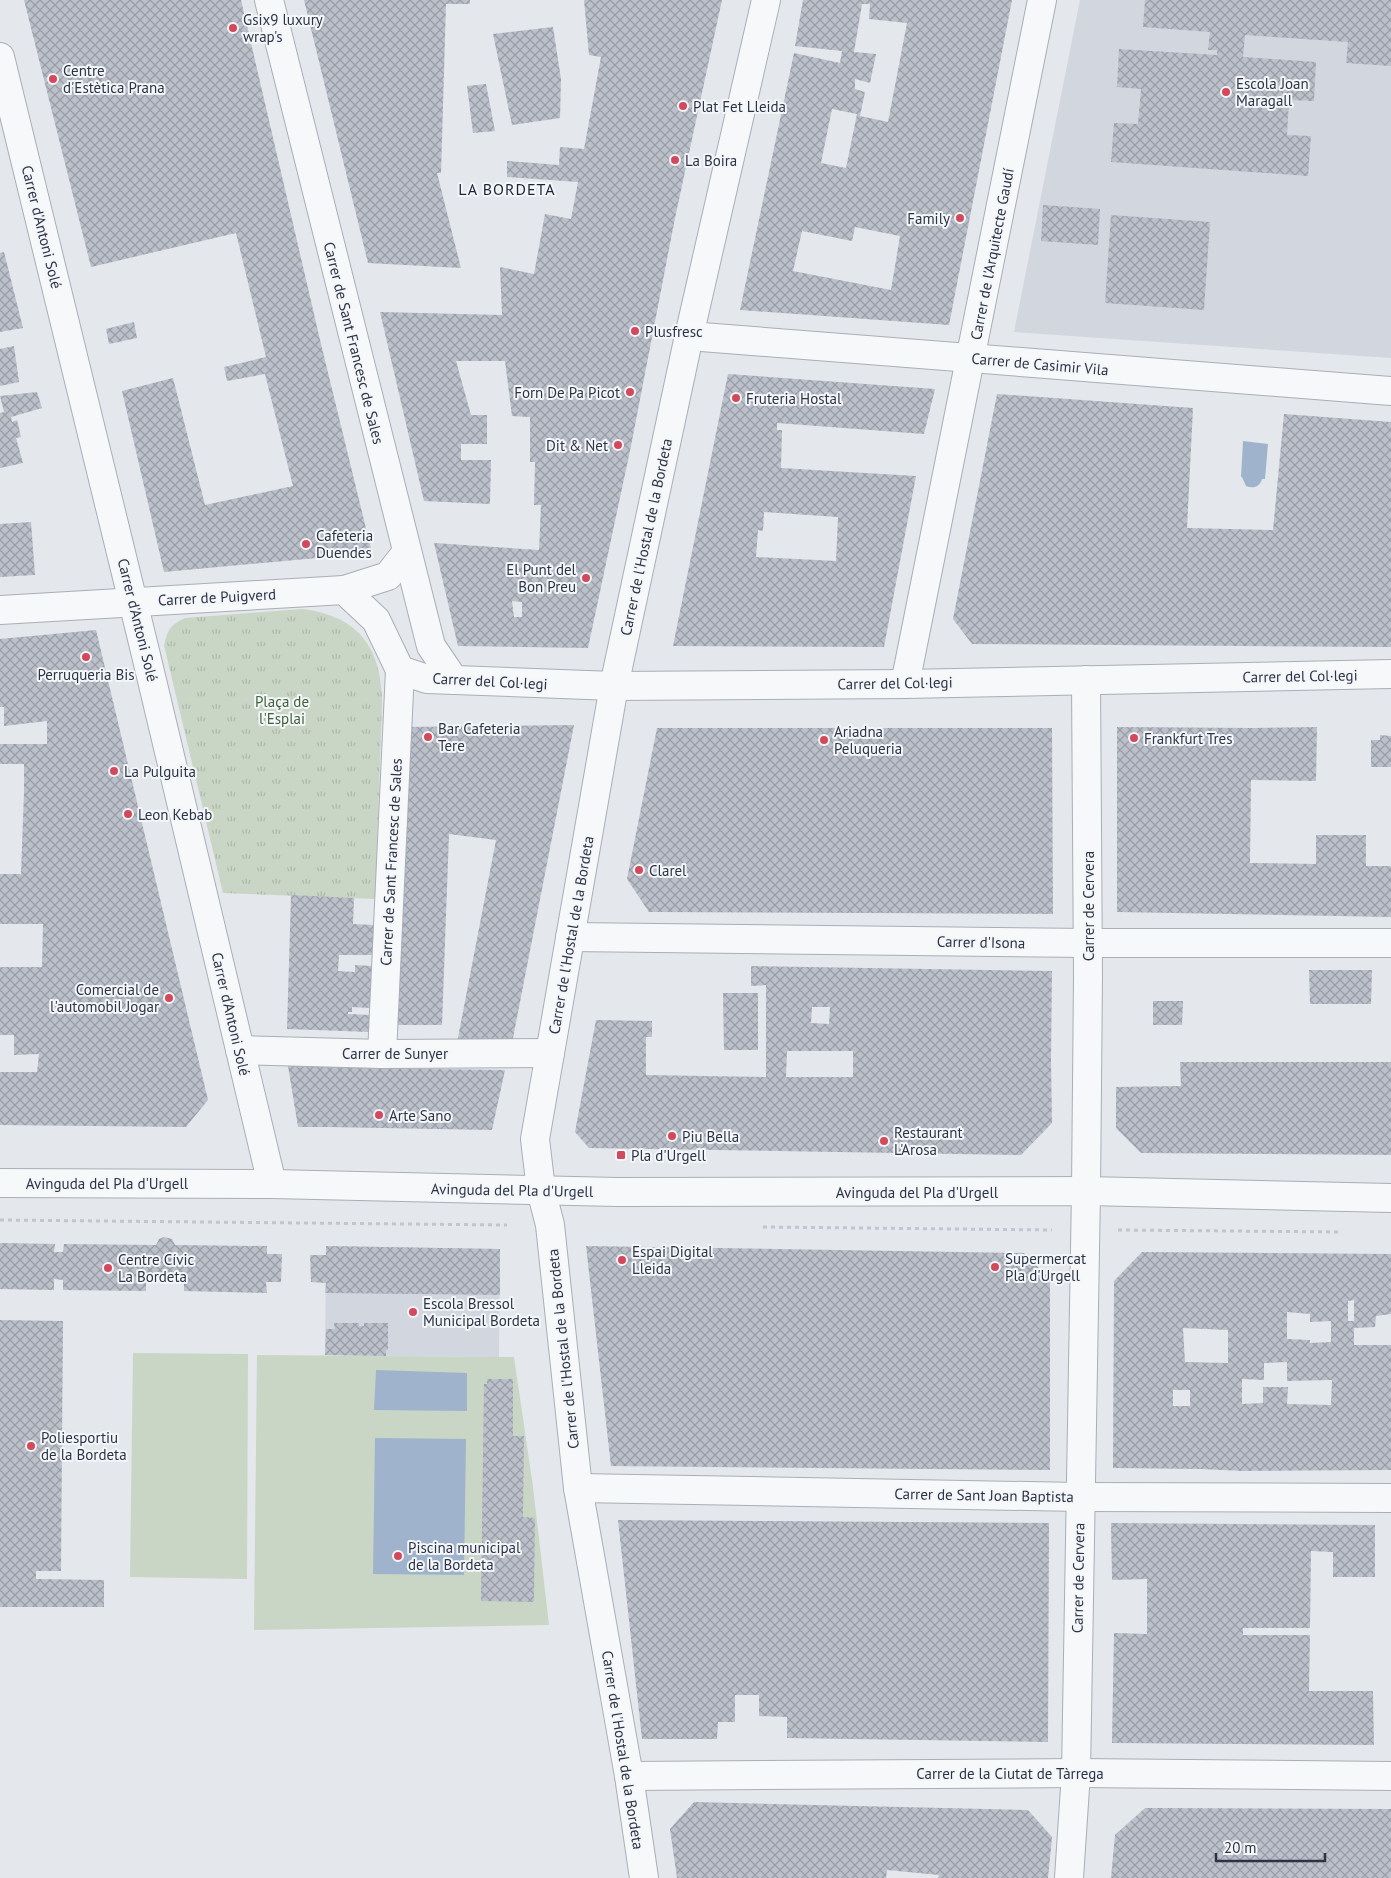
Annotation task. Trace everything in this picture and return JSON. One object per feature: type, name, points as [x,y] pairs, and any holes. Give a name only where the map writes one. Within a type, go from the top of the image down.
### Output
[{"type":"street","name":"Carrer de Sant Francesc de Sales","points":[[269,0],[406,553],[431,646],[454,680]]},
{"type":"street","name":"Carrer de l'Hostal de la Bordeta","points":[[644,1878],[578,1488],[550,1225],[541,1190],[535,1139],[614,686],[690,336],[766,0]]},
{"type":"street","name":"Carrer de l'Arquitecte Gaudí","points":[[905,684],[1042,0]]},
{"type":"street","name":"Carrer d'Antoni Solé","points":[[0,57],[133,601],[272,1184]]},
{"type":"street","name":"Carrer de Casimir Vila","points":[[690,336],[1391,391]]},
{"type":"street","name":"Carrer de Puigverd","points":[[0,610],[344,590],[388,576],[406,553]]},
{"type":"street","points":[[344,590],[376,620],[400,670]]},
{"type":"street","name":"Carrer de Sant Francesc de Sales","points":[[382,1054],[400,670]]},
{"type":"street","name":"Carrer del Col·legi","points":[[400,670],[427,679],[614,686],[905,684],[1391,674]]},
{"type":"street","name":"Carrer de Cervera","points":[[1069,1878],[1076,1772],[1085,1278],[1088,943],[1086,680]]},
{"type":"street","name":"Carrer d'Isona","points":[[570,937],[1088,943],[1391,943]]},
{"type":"street","name":"Carrer de Sunyer","points":[[240,1050],[382,1054],[550,1053]]},
{"type":"street","name":"Avinguda del Pla d'Urgell","points":[[0,1183],[272,1184],[617,1192],[1086,1192],[1391,1198]]},
{"type":"street","name":"Carrer de Sant Joan Baptista","points":[[578,1488],[1080,1496],[1391,1498]]},
{"type":"street","name":"Carrer de la Ciutat de Tàrrega","points":[[628,1776],[1076,1772],[1391,1776]]},
{"type":"shaded area","name":"Escola Joan Maragall","points":[[1080,0],[1391,0],[1391,358],[1014,332]]},
{"type":"shaded area","name":"Escola Bressol Municipal Bordeta","points":[[326,1246],[500,1249],[499,1357],[325,1355]]},
{"type":"green space","name":"Plaça de l'Esplai","points":[[302,609],[339,619],[353,628],[364,639],[378,667],[382,705],[375,899],[223,893],[164,645],[165,640],[168,631],[173,625],[185,618]]},
{"type":"green space","points":[[133,1353],[248,1354],[247,1579],[130,1577]]},
{"type":"green space","name":"Piscina municipal de la Bordeta","points":[[257,1355],[514,1357],[533,1487],[549,1625],[254,1630]]},
{"type":"water","points":[[1243,441],[1268,444],[1265,479],[1262,479],[1258,486],[1246,486],[1241,477]]},
{"type":"water","points":[[376,1370],[467,1373],[467,1411],[374,1410]]},
{"type":"water","points":[[375,1438],[466,1439],[464,1575],[373,1574]]},
{"type":"building","points":[[24,0],[241,0],[372,553],[164,572],[122,391],[173,378],[205,505],[293,486],[265,374],[227,381],[224,367],[266,357],[236,233],[91,267]]},
{"type":"building","points":[[304,0],[470,0],[470,4],[446,4],[441,173],[437,173],[461,268],[368,263]]},
{"type":"building","points":[[584,0],[722,0],[675,218],[631,446],[588,648],[458,646],[434,543],[539,550],[541,505],[534,505],[535,462],[530,462],[530,417],[512,416],[505,361],[456,361],[471,415],[487,415],[487,444],[461,444],[461,460],[491,460],[490,504],[424,501],[380,312],[502,315],[500,267],[534,274],[545,214],[571,219],[578,182],[507,177],[507,161],[559,165],[560,147],[584,149],[601,57],[589,55]],"holes":[[[512,601],[522,602],[522,617],[514,617]]]},
{"type":"building","points":[[803,0],[1012,0],[949,325],[740,310],[794,53],[840,63],[842,51],[795,46]],"holes":[[[862,4],[870,4],[869,19],[907,23],[888,122],[860,116],[865,92],[855,89],[855,79],[870,83],[876,54],[854,52]],[[832,109],[857,114],[846,168],[821,163]],[[855,227],[900,236],[891,290],[793,271],[802,231],[852,241]]]},
{"type":"building","points":[[1145,0],[1391,0],[1391,66],[1346,63],[1348,42],[1245,35],[1243,57],[1316,62],[1314,101],[1289,100],[1287,135],[1311,136],[1308,176],[1111,162],[1114,123],[1138,124],[1141,89],[1117,87],[1119,49],[1217,55],[1217,50],[1208,50],[1210,32],[1143,27]]},
{"type":"building","points":[[553,27],[561,79],[560,118],[512,125],[493,34]]},
{"type":"building","points":[[486,84],[495,131],[473,133],[467,86]]},
{"type":"building","points":[[1043,205],[1100,209],[1098,245],[1041,241]]},
{"type":"building","points":[[1111,215],[1210,222],[1204,310],[1105,303]]},
{"type":"building","points":[[4,252],[23,328],[0,332],[0,253]]},
{"type":"building","points":[[134,322],[137,338],[109,344],[106,329]]},
{"type":"building","points":[[14,346],[19,382],[0,386],[0,349]]},
{"type":"building","points":[[728,374],[935,389],[924,434],[777,423],[777,430],[782,430],[781,468],[916,476],[884,647],[673,646]],"holes":[[[764,512],[838,517],[836,561],[756,557],[758,530],[763,531]]]},
{"type":"building","points":[[37,392],[42,408],[11,417],[12,422],[17,420],[21,437],[16,438],[23,463],[0,468],[0,413],[4,412],[0,396]]},
{"type":"building","points":[[997,394],[1193,408],[1187,528],[1273,530],[1284,414],[1391,422],[1391,647],[972,644],[953,619]]},
{"type":"building","points":[[31,522],[35,575],[0,577],[0,524]]},
{"type":"building","points":[[96,630],[208,1100],[186,1127],[0,1125],[0,1072],[37,1072],[39,1054],[14,1055],[14,1035],[0,1035],[0,967],[42,967],[43,924],[0,924],[0,874],[21,874],[24,764],[0,764],[0,744],[47,744],[47,721],[4,726],[4,707],[0,707],[0,639]]},
{"type":"building","points":[[574,725],[512,1043],[457,1043],[496,840],[449,834],[442,1025],[393,1025],[404,727]]},
{"type":"building","points":[[1117,727],[1317,727],[1316,781],[1251,780],[1250,863],[1316,864],[1316,835],[1366,835],[1366,866],[1391,866],[1391,917],[1117,912]]},
{"type":"building","points":[[657,728],[1052,728],[1053,914],[649,912],[627,879]]},
{"type":"building","points":[[1380,735],[1391,736],[1391,767],[1371,767],[1371,740],[1380,740]]},
{"type":"building","points":[[291,895],[354,898],[353,924],[374,925],[373,955],[339,955],[338,971],[355,972],[355,965],[372,966],[370,1008],[352,1007],[352,1012],[348,1012],[348,1014],[370,1015],[370,1032],[287,1029]]},
{"type":"building","points":[[751,966],[1052,971],[1052,1123],[1021,1155],[589,1148],[575,1132],[596,1020],[652,1021],[652,1037],[646,1037],[646,1075],[766,1077],[766,985],[751,986]],"holes":[[[812,1007],[830,1007],[829,1024],[811,1023]],[[787,1051],[853,1051],[853,1077],[786,1077]]]},
{"type":"building","points":[[1309,970],[1372,970],[1371,1004],[1310,1004]]},
{"type":"building","points":[[723,993],[758,993],[758,1050],[724,1050]]},
{"type":"building","points":[[1153,1001],[1183,1001],[1182,1025],[1153,1025]]},
{"type":"building","points":[[1180,1062],[1391,1062],[1391,1155],[1141,1153],[1116,1128],[1116,1087],[1181,1086]]},
{"type":"building","points":[[288,1066],[505,1070],[492,1130],[298,1127]]},
{"type":"building","points":[[164,1237],[172,1239],[175,1245],[267,1246],[267,1254],[282,1254],[281,1282],[266,1282],[267,1293],[184,1291],[184,1281],[146,1281],[146,1291],[63,1290],[63,1280],[54,1279],[54,1290],[0,1289],[0,1243],[55,1244],[54,1252],[63,1252],[64,1244],[156,1245],[159,1239]]},
{"type":"building","points":[[326,1246],[500,1249],[500,1295],[325,1293],[326,1283],[311,1282],[310,1255],[326,1255]]},
{"type":"building","points":[[586,1246],[1024,1253],[1050,1279],[1050,1470],[611,1466]]},
{"type":"building","points":[[1142,1252],[1391,1254],[1391,1314],[1376,1316],[1375,1327],[1354,1328],[1354,1345],[1391,1345],[1391,1470],[1243,1471],[1113,1468],[1114,1281]],"holes":[[[1354,1300],[1354,1321],[1348,1321],[1348,1301]],[[1287,1312],[1310,1314],[1310,1322],[1331,1321],[1331,1342],[1310,1343],[1310,1340],[1287,1339]],[[1183,1328],[1228,1330],[1228,1363],[1185,1362]],[[1287,1362],[1287,1381],[1332,1380],[1331,1405],[1287,1404],[1288,1387],[1263,1387],[1263,1403],[1242,1404],[1242,1379],[1264,1380],[1264,1363]],[[1173,1390],[1190,1390],[1190,1406],[1173,1406]]]},
{"type":"building","name":"Poliesportiu de la Bordeta","points":[[0,1320],[63,1321],[61,1571],[36,1571],[36,1579],[104,1580],[104,1607],[0,1607]]},
{"type":"building","points":[[334,1323],[359,1323],[359,1326],[364,1326],[364,1323],[388,1323],[388,1350],[386,1350],[386,1356],[325,1355],[326,1329],[335,1329]]},
{"type":"building","points":[[487,1379],[513,1379],[513,1436],[524,1436],[523,1517],[535,1518],[534,1602],[481,1601],[484,1384],[487,1384]]},
{"type":"building","points":[[618,1520],[1049,1523],[1048,1742],[787,1738],[787,1717],[759,1716],[759,1695],[735,1695],[735,1722],[718,1722],[717,1739],[642,1739]]},
{"type":"building","points":[[1111,1523],[1375,1525],[1375,1577],[1333,1577],[1333,1552],[1311,1551],[1310,1628],[1243,1628],[1243,1635],[1310,1635],[1309,1691],[1373,1691],[1374,1745],[1112,1743],[1114,1633],[1147,1634],[1147,1579],[1112,1580]]},
{"type":"building","points":[[694,1802],[1028,1810],[1052,1837],[1048,1878],[938,1878],[939,1875],[887,1870],[886,1878],[677,1878],[670,1829]]},
{"type":"building","points":[[1145,1808],[1391,1809],[1391,1878],[1111,1878],[1115,1835]]},
{"type":"place","name":"Gsix9 luxury wrap's","points":[[233,28]]},
{"type":"place","name":"Centre d'Estètica Prana","points":[[53,79]]},
{"type":"place","name":"Escola Joan Maragall","points":[[1226,92]]},
{"type":"place","name":"Plat Fet Lleida","points":[[683,106]]},
{"type":"place","name":"La Boira","points":[[675,160]]},
{"type":"place","name":"Family","points":[[960,218]]},
{"type":"place","name":"Plusfresc","points":[[635,331]]},
{"type":"place","name":"Forn De Pa Picot","points":[[630,392]]},
{"type":"place","name":"Fruteria Hostal","points":[[736,398]]},
{"type":"place","name":"Dit & Net","points":[[618,445]]},
{"type":"place","name":"Cafeteria Duendes","points":[[306,544]]},
{"type":"place","name":"El Punt del Bon Preu","points":[[586,578]]},
{"type":"place","name":"Perruqueria Bis","points":[[86,657]]},
{"type":"place","name":"Bar Cafeteria Tere","points":[[428,737]]},
{"type":"place","name":"Frankfurt Tres","points":[[1134,738]]},
{"type":"place","name":"Ariadna Peluqueria","points":[[824,740]]},
{"type":"place","name":"La Pulguita","points":[[114,771]]},
{"type":"place","name":"Leon Kebab","points":[[128,814]]},
{"type":"place","name":"Clarel","points":[[639,870]]},
{"type":"place","name":"Comercial de l'automobil Jogar","points":[[169,998]]},
{"type":"place","name":"Arte Sano","points":[[379,1115]]},
{"type":"place","name":"Piu Bella","points":[[672,1136]]},
{"type":"place","name":"Restaurant L'Arosa","points":[[884,1141]]},
{"type":"place","name":"Pla d'Urgell","points":[[621,1155]]},
{"type":"place","name":"Espai Digital Lleida","points":[[622,1260]]},
{"type":"place","name":"Supermercat Pla d'Urgell","points":[[995,1267]]},
{"type":"place","name":"Centre Cívic La Bordeta","points":[[108,1268]]},
{"type":"place","name":"Escola Bressol Municipal Bordeta","points":[[413,1312]]},
{"type":"place","name":"Poliesportiu de la Bordeta","points":[[31,1446]]},
{"type":"place","name":"Piscina municipal de la Bordeta","points":[[398,1556]]},
{"type":"district","name":"LA BORDETA","points":[[507,189]]}]
